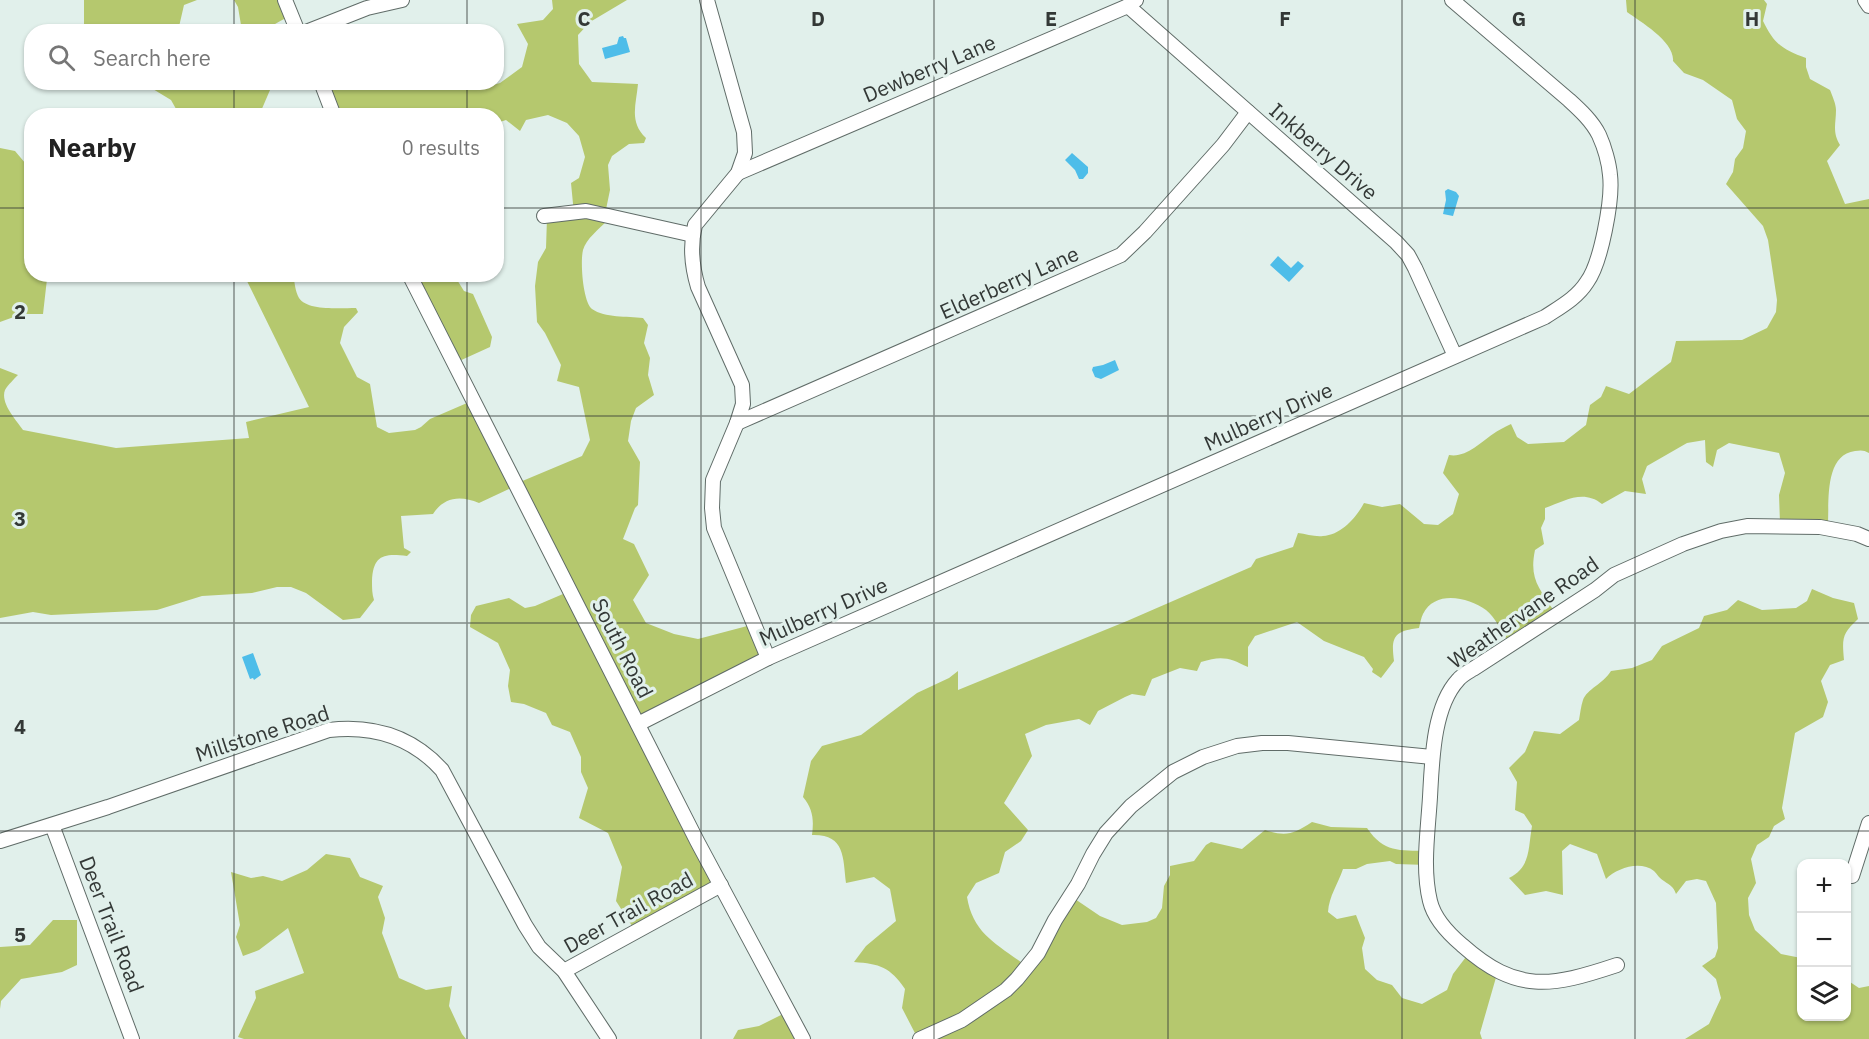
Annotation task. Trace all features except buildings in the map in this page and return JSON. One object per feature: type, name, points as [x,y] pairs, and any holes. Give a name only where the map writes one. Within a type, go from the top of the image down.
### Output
[{"type":"street","points":[[285,0],[295,24]]},
{"type":"street","points":[[326,24],[367,8],[402,0]]},
{"type":"street","points":[[707,0],[744,132],[745,153],[738,173],[695,225],[693,235],[693,270],[698,287],[742,385],[743,404],[713,480],[712,508],[714,528],[768,658]]},
{"type":"street","name":"Mulberry Drive","points":[[638,724],[768,658],[1545,317],[1580,292],[1588,281],[1602,250],[1610,175],[1599,135],[1586,116],[1452,0]]},
{"type":"street","points":[[1865,0],[1869,6]]},
{"type":"street","name":"Dewberry Lane","points":[[738,173],[1132,3]]},
{"type":"street","name":"Inkberry Drive","points":[[1132,3],[1248,112],[1408,255],[1455,356]]},
{"type":"street","points":[[324,90],[331,108]]},
{"type":"street","name":"Elderberry Lane","points":[[737,423],[1121,255],[1146,232],[1223,146],[1248,112]]},
{"type":"street","points":[[544,216],[586,211],[693,235]]},
{"type":"street","name":"South Road","points":[[413,282],[696,841],[803,1039]]},
{"type":"street","name":"Weathervane Road","points":[[1617,965],[1579,978],[1531,982],[1500,973],[1471,954],[1455,939],[1431,905],[1426,865],[1432,757],[1440,716],[1450,691],[1459,679],[1595,590],[1614,575],[1683,544],[1721,531],[1747,526],[1820,527],[1857,534],[1869,539]]},
{"type":"street","name":"Millstone Road","points":[[0,841],[108,807],[329,730],[363,730],[391,734],[412,744],[442,770],[525,925],[539,947],[564,971]]},
{"type":"street","points":[[921,1039],[962,1020],[1006,990],[1017,979],[1038,953],[1106,833],[1131,806],[1173,771],[1203,757],[1237,746],[1262,743],[1288,743],[1432,757]]},
{"type":"street","points":[[1852,876],[1869,823]]},
{"type":"street","name":"Deer Trail Road","points":[[52,825],[132,1039]]},
{"type":"street","name":"Deer Trail Road","points":[[609,1039],[564,971],[721,885]]},
{"type":"green space","points":[[84,0],[197,0],[184,5],[180,24],[84,24]]},
{"type":"green space","points":[[234,0],[287,0],[288,17],[274,24],[241,24],[238,7]]},
{"type":"green space","points":[[552,0],[627,0],[590,22],[578,35],[579,64],[592,82],[638,84],[635,119],[646,138],[644,143],[629,144],[612,156],[608,165],[610,190],[604,219],[607,221],[587,242],[583,250],[582,263],[584,290],[592,309],[610,315],[643,318],[648,325],[644,343],[650,358],[648,375],[654,395],[636,408],[631,421],[628,441],[640,462],[638,505],[623,539],[634,544],[649,575],[633,600],[646,623],[674,634],[698,639],[751,625],[764,652],[759,657],[640,722],[720,880],[634,929],[616,901],[622,867],[608,833],[579,818],[588,788],[581,772],[581,757],[570,732],[552,725],[546,713],[524,704],[511,702],[508,686],[510,670],[498,643],[470,627],[471,615],[476,606],[509,598],[525,608],[570,591],[520,482],[582,456],[590,440],[579,387],[557,381],[561,365],[537,322],[535,286],[538,262],[546,248],[547,218],[574,214],[571,183],[579,178],[585,157],[579,136],[567,123],[548,115],[526,120],[520,131],[504,121],[504,108],[332,108],[324,90],[504,90],[504,80],[522,67],[528,44],[517,24],[543,20],[553,9]]},
{"type":"green space","points":[[1626,0],[1764,0],[1767,4],[1763,21],[1775,41],[1785,49],[1806,58],[1810,79],[1830,90],[1833,97],[1836,110],[1835,132],[1840,145],[1827,161],[1845,204],[1869,199],[1869,453],[1862,450],[1855,451],[1845,454],[1838,461],[1829,491],[1828,523],[1780,523],[1779,495],[1785,473],[1779,453],[1729,443],[1717,450],[1713,467],[1706,462],[1705,440],[1687,443],[1647,466],[1642,479],[1646,494],[1625,491],[1602,504],[1588,497],[1581,497],[1545,508],[1545,519],[1541,528],[1544,544],[1535,550],[1533,569],[1537,583],[1554,611],[1508,642],[1489,613],[1479,605],[1452,598],[1435,601],[1428,606],[1422,616],[1419,628],[1404,631],[1396,637],[1393,647],[1394,661],[1381,678],[1372,672],[1373,669],[1364,657],[1324,641],[1297,622],[1255,636],[1248,647],[1248,667],[1220,658],[1201,662],[1197,671],[1180,668],[1152,679],[1145,696],[1132,694],[1098,711],[1090,725],[1079,719],[1046,725],[1025,734],[1032,756],[1004,803],[1028,830],[1021,841],[1005,852],[999,873],[976,883],[967,897],[970,910],[981,929],[996,944],[1025,965],[1072,897],[1100,916],[1122,925],[1147,922],[1156,918],[1162,908],[1164,886],[1170,875],[1170,866],[1194,861],[1211,842],[1242,849],[1265,830],[1290,833],[1312,822],[1331,827],[1367,828],[1386,846],[1400,850],[1427,851],[1427,865],[1396,864],[1390,861],[1367,864],[1356,869],[1343,869],[1332,895],[1328,912],[1337,919],[1356,915],[1365,938],[1362,948],[1365,969],[1377,980],[1392,985],[1402,998],[1422,1004],[1447,990],[1453,974],[1469,953],[1497,974],[1480,1033],[1482,1039],[932,1039],[917,1037],[902,1008],[905,989],[900,982],[884,968],[854,962],[866,946],[896,921],[890,889],[874,877],[846,883],[843,856],[836,843],[831,838],[812,835],[812,815],[803,797],[811,761],[822,746],[861,735],[917,693],[949,678],[958,671],[958,690],[1251,567],[1256,559],[1293,547],[1298,533],[1320,536],[1336,533],[1352,520],[1364,503],[1382,507],[1400,504],[1424,524],[1438,525],[1453,514],[1459,494],[1443,473],[1449,455],[1467,452],[1511,424],[1517,437],[1528,444],[1564,442],[1586,425],[1590,405],[1601,397],[1606,386],[1629,394],[1671,362],[1676,341],[1742,340],[1767,328],[1776,312],[1777,300],[1768,240],[1763,226],[1726,184],[1733,172],[1735,159],[1743,148],[1746,131],[1737,119],[1732,100],[1703,80],[1684,73],[1673,61],[1669,47],[1663,40],[1627,12]]},
{"type":"green space","points":[[155,90],[270,90],[262,108],[176,108],[171,100]]},
{"type":"green space","points":[[0,148],[15,151],[24,162],[24,282],[47,282],[43,314],[22,314],[0,322]]},
{"type":"green space","points":[[247,282],[294,282],[299,298],[309,305],[325,308],[356,308],[358,312],[344,327],[340,343],[357,377],[370,384],[377,427],[389,433],[415,430],[430,419],[474,400],[511,488],[479,503],[459,498],[453,499],[442,504],[433,514],[401,516],[404,548],[411,552],[407,556],[386,556],[377,561],[372,581],[374,600],[360,618],[343,620],[306,593],[291,587],[277,587],[252,593],[202,596],[157,610],[51,615],[33,612],[0,618],[0,368],[18,375],[6,388],[4,395],[10,411],[23,430],[116,448],[249,438],[246,422],[309,407]]},
{"type":"green space","points":[[414,282],[458,282],[464,291],[473,294],[492,337],[490,347],[457,362]]},
{"type":"green space","points":[[1812,589],[1833,598],[1854,603],[1858,619],[1844,637],[1844,660],[1830,665],[1821,681],[1828,702],[1823,717],[1795,733],[1782,808],[1785,819],[1774,826],[1769,837],[1757,845],[1751,859],[1756,883],[1748,898],[1749,915],[1755,930],[1781,954],[1797,957],[1797,1021],[1851,1021],[1851,983],[1859,988],[1869,986],[1869,1039],[1685,1039],[1709,1024],[1721,998],[1716,979],[1702,966],[1715,957],[1718,948],[1716,903],[1706,881],[1697,879],[1686,881],[1676,894],[1672,886],[1654,871],[1642,866],[1622,869],[1606,879],[1597,854],[1570,844],[1562,851],[1563,895],[1546,891],[1525,895],[1509,878],[1516,874],[1525,863],[1532,826],[1524,814],[1515,810],[1517,782],[1509,768],[1525,752],[1534,731],[1560,734],[1579,720],[1585,696],[1611,671],[1632,668],[1652,660],[1662,646],[1699,628],[1704,616],[1727,610],[1738,600],[1762,610],[1796,608],[1807,601]]},
{"type":"green space","points":[[326,854],[350,858],[360,877],[383,886],[378,897],[385,918],[382,933],[399,978],[426,990],[452,986],[449,1006],[466,1039],[244,1039],[238,1037],[256,998],[255,991],[304,973],[288,928],[259,950],[243,956],[236,937],[240,925],[231,872],[251,878],[263,876],[282,881],[307,870]]},
{"type":"green space","points":[[53,920],[77,920],[77,965],[62,972],[21,979],[1,1001],[0,1009],[0,947],[30,945]]},
{"type":"green space","points":[[787,1012],[805,1039],[733,1039],[738,1030],[759,1026]]},
{"type":"water","points":[[619,37],[626,38],[630,52],[605,59],[602,48],[617,44]]},
{"type":"water","points":[[1072,153],[1088,167],[1088,173],[1083,179],[1079,179],[1075,170],[1065,160]]},
{"type":"water","points":[[1448,189],[1459,196],[1453,216],[1443,214],[1445,191]]},
{"type":"water","points":[[1278,256],[1291,268],[1298,261],[1304,266],[1289,282],[1270,265]]},
{"type":"water","points":[[1115,360],[1119,370],[1101,379],[1095,377],[1093,367]]},
{"type":"water","points":[[253,653],[261,675],[254,680],[250,679],[242,657]]}]
